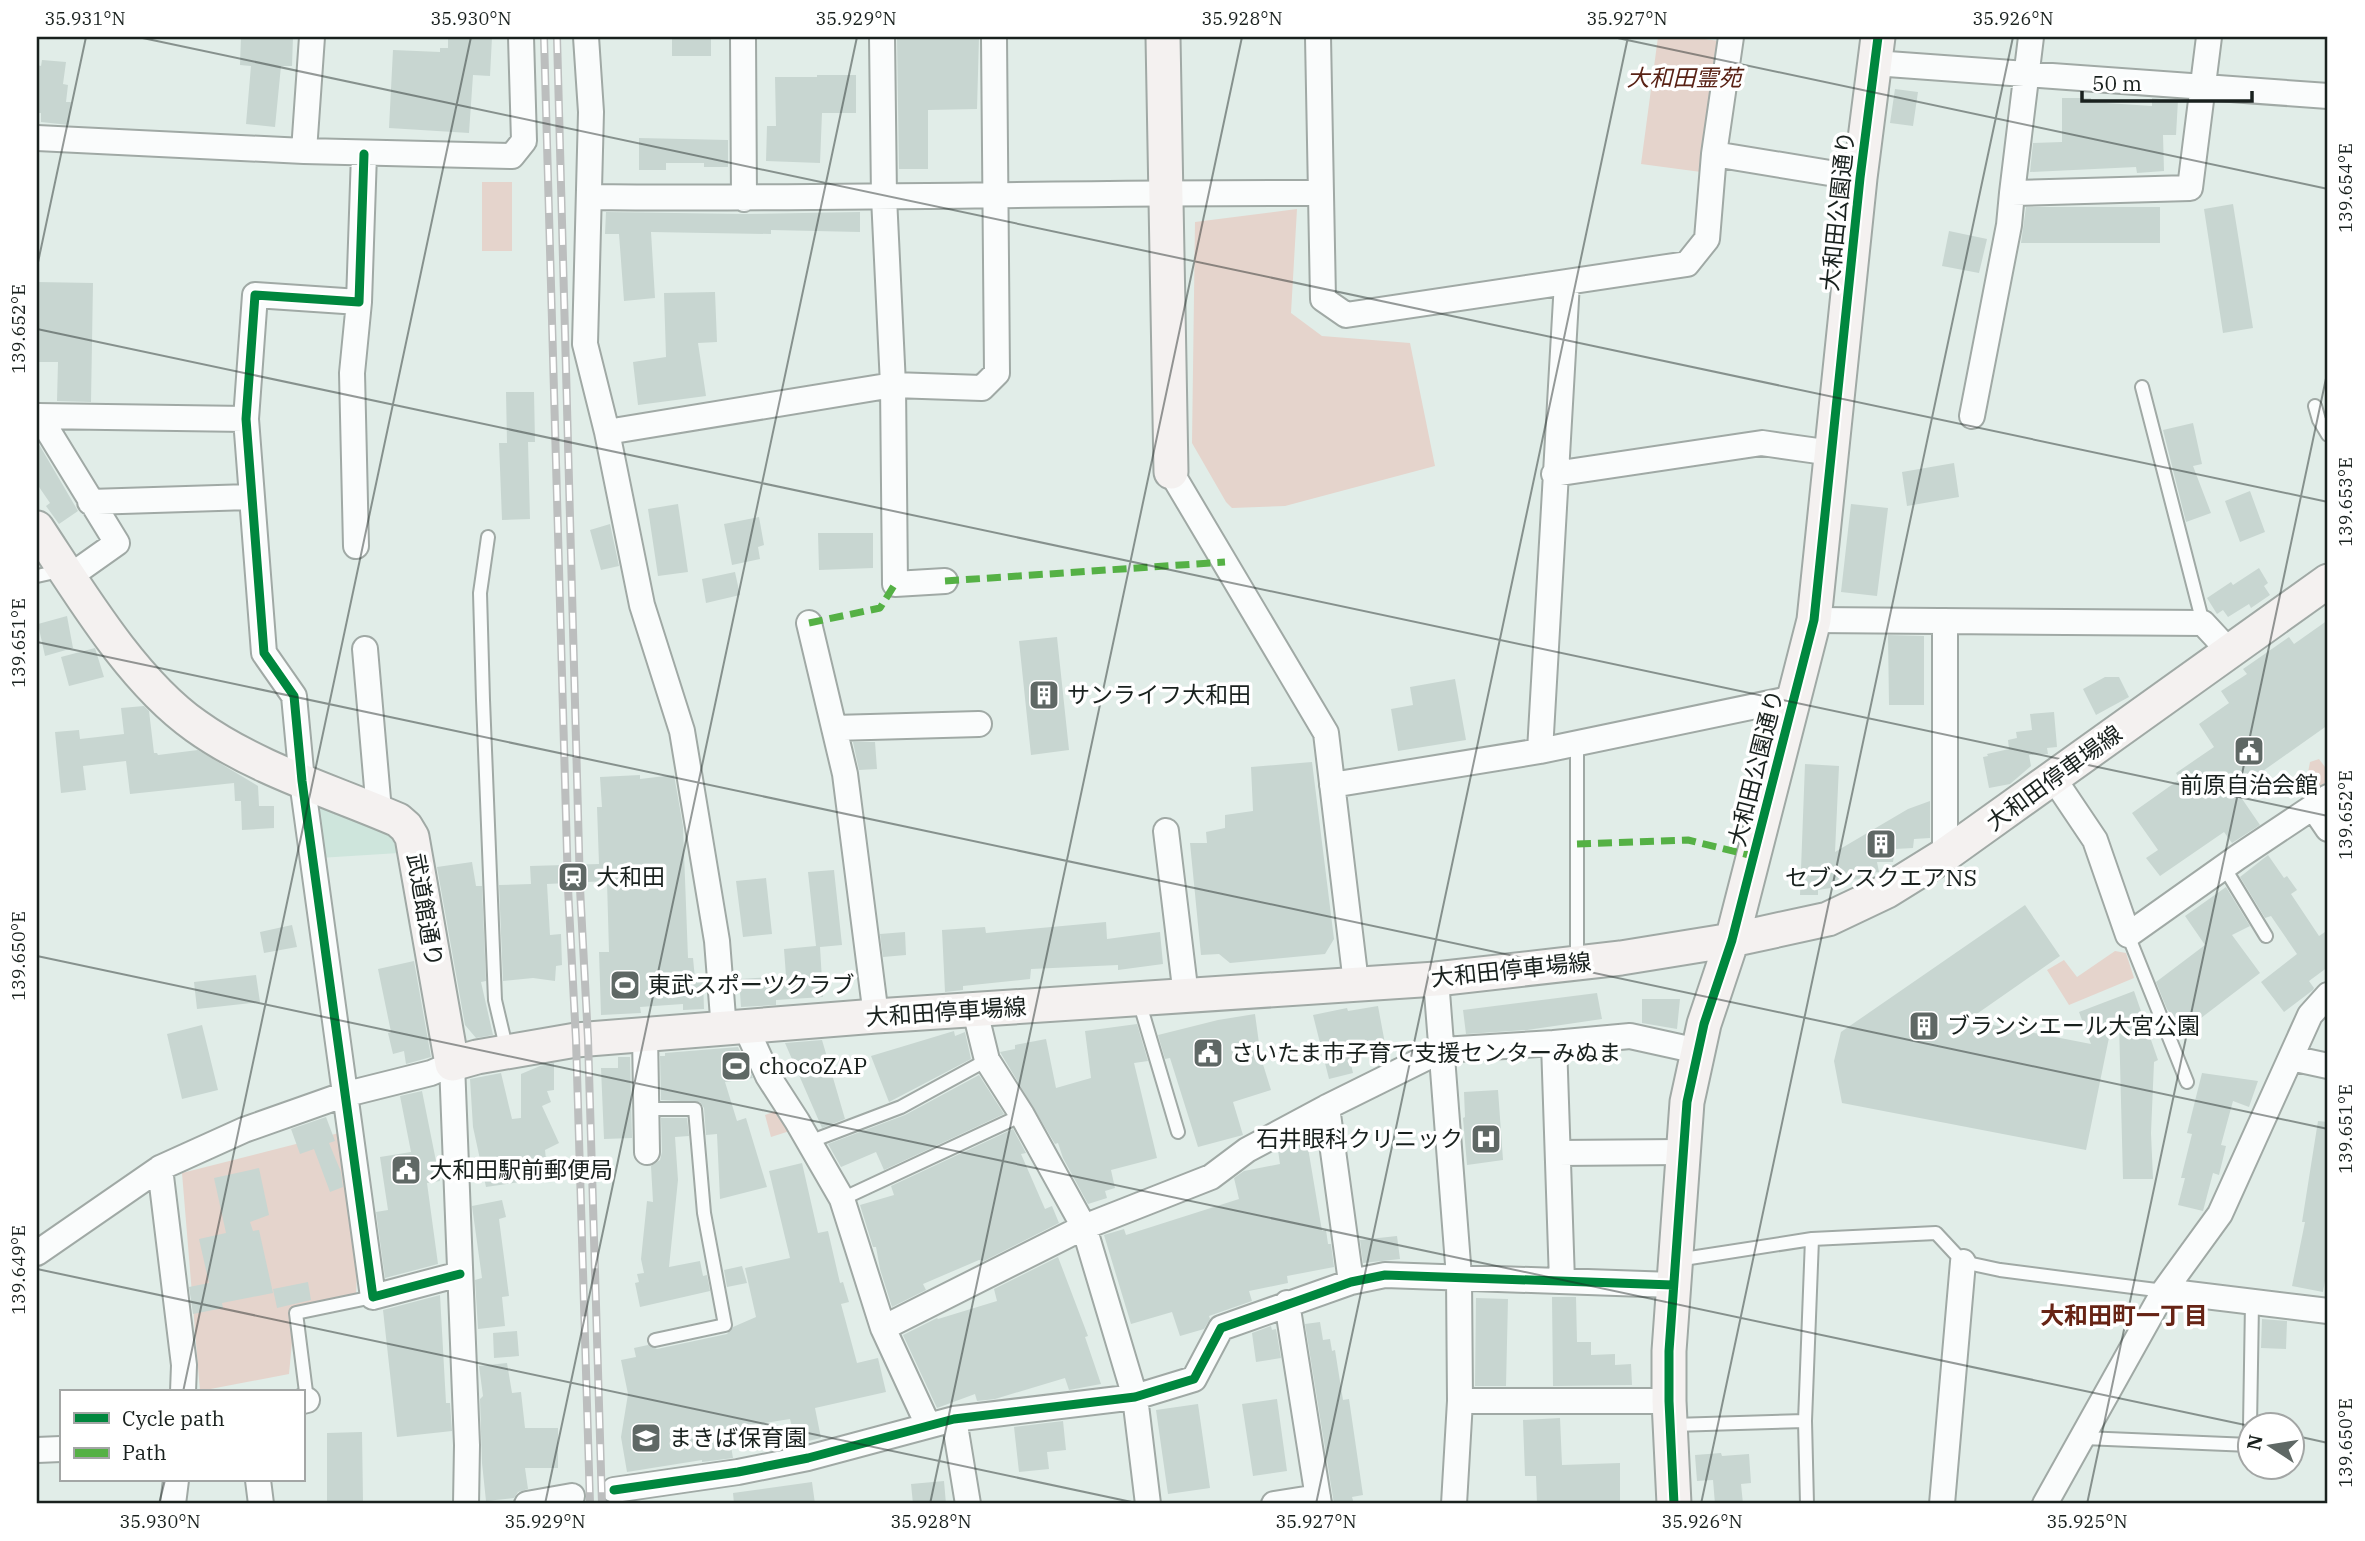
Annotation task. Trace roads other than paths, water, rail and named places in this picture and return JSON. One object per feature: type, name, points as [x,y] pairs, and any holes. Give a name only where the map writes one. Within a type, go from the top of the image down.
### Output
[{"type":"street","points":[[304,151],[313,37]]},
{"type":"street","points":[[37,138],[364,154],[512,156],[524,141],[521,37]]},
{"type":"street","points":[[586,37],[591,112],[585,344],[607,432],[642,605],[682,731],[717,941],[735,1029],[810,1142],[842,1199],[883,1328],[928,1425]]},
{"type":"street","points":[[743,37],[744,199]]},
{"type":"street","points":[[882,37],[895,584],[945,582]]},
{"type":"street","points":[[607,432],[892,385],[982,388],[997,373],[994,37]]},
{"type":"street","points":[[1163,37],[1171,471],[1326,733],[1356,983]]},
{"type":"street","points":[[1318,37],[1323,299],[1346,315],[1687,264],[1707,239],[1714,154],[1731,37]]},
{"type":"street","points":[[1972,416],[2009,225],[2031,37]]},
{"type":"street","points":[[2012,193],[2190,188],[2209,37]]},
{"type":"street","points":[[1876,50],[2026,73],[2328,96]]},
{"type":"street","name":"大和田公園通り","points":[[1674,1504],[1669,1413],[1674,1272],[1681,1152],[1687,1102],[1704,1024],[1732,940],[1814,620],[1876,50]]},
{"type":"street","points":[[356,546],[352,373],[359,302],[364,154]]},
{"type":"street","points":[[1714,154],[1860,178]]},
{"type":"street","points":[[589,197],[744,199],[1164,192],[1320,193]]},
{"type":"street","points":[[1540,751],[1567,282]]},
{"type":"street","points":[[359,302],[255,295],[246,419],[264,653],[294,695],[302,780],[343,1095],[373,1297],[460,1274]]},
{"type":"street","points":[[38,416],[246,419]]},
{"type":"street","points":[[38,416],[117,543],[57,574]]},
{"type":"street","points":[[1555,474],[1762,443],[1832,453]]},
{"type":"street","points":[[90,502],[250,497]]},
{"type":"street","name":"武道館通り","points":[[37,528],[57,574],[170,706],[195,726],[255,760],[379,811],[406,827],[412,837],[452,1063]]},
{"type":"street","name":"大和田停車場線","points":[[452,1063],[507,1051],[588,1039],[876,1016],[1436,979],[1577,963],[1732,940],[1828,919],[1886,891],[1945,855],[2328,581]]},
{"type":"street","points":[[1814,620],[2203,623],[2229,652]]},
{"type":"street","points":[[1945,621],[1945,855]]},
{"type":"street","points":[[809,623],[845,774],[876,1016]]},
{"type":"street","points":[[365,649],[379,811]]},
{"type":"street","points":[[1332,785],[1540,751],[1794,698]]},
{"type":"street","points":[[834,728],[979,724]]},
{"type":"street","points":[[2054,779],[2095,840],[2128,935],[2320,802],[2328,828]]},
{"type":"street","points":[[1166,831],[1186,996]]},
{"type":"street","points":[[1436,979],[1459,1277],[1460,1402],[1454,1504]]},
{"type":"street","points":[[2045,1504],[2164,1291],[2220,1214],[2311,1015],[2328,995]]},
{"type":"street","points":[[975,1011],[987,1060],[1022,1115],[1084,1227],[1135,1398],[1148,1504]]},
{"type":"street","points":[[645,1035],[647,1152]]},
{"type":"street","points":[[883,1328],[1084,1227],[1211,1177],[1247,1150],[1442,1050],[1630,1036],[1698,1051]]},
{"type":"street","points":[[1554,1043],[1562,1280]]},
{"type":"street","points":[[2291,1058],[2328,1066]]},
{"type":"street","points":[[37,1253],[160,1168],[244,1130],[343,1095],[430,1073],[452,1063],[467,1445],[466,1504]]},
{"type":"street","points":[[1327,1107],[1351,1282]]},
{"type":"street","points":[[1558,1153],[1681,1152]]},
{"type":"street","points":[[160,1168],[184,1364],[183,1390]]},
{"type":"street","points":[[1942,1504],[1964,1262]]},
{"type":"street","points":[[614,1490],[738,1472],[808,1458],[954,1419],[1135,1398],[1194,1379],[1221,1328],[1351,1282],[1385,1275],[1562,1280],[1674,1272]]},
{"type":"street","points":[[2164,1291],[2328,1311]]},
{"type":"street","points":[[1274,1504],[1319,1501],[1287,1303]]},
{"type":"street","points":[[1460,1402],[1669,1413]]},
{"type":"street","points":[[954,1419],[968,1504]]},
{"type":"street","points":[[37,1450],[60,1449]]},
{"type":"street","points":[[173,1504],[176,1482]]},
{"type":"street","points":[[258,1482],[261,1504]]},
{"type":"street","points":[[527,1504],[572,1496]]},
{"type":"lane","points":[[2142,387],[2203,623]]},
{"type":"lane","points":[[2315,406],[2328,435]]},
{"type":"lane","points":[[488,537],[480,593],[483,700],[495,1000],[507,1051]]},
{"type":"lane","points":[[1577,743],[1577,963]]},
{"type":"lane","points":[[2224,867],[2266,936]]},
{"type":"lane","points":[[2128,935],[2187,1082]]},
{"type":"lane","points":[[1138,999],[1178,1132]]},
{"type":"lane","points":[[810,1142],[901,1107],[987,1060]]},
{"type":"lane","points":[[646,1109],[695,1110],[704,1213],[725,1325],[655,1339]]},
{"type":"lane","points":[[842,1199],[1022,1115]]},
{"type":"lane","points":[[1674,1272],[1812,1239],[1936,1233],[1964,1262],[2000,1270],[2164,1291]]},
{"type":"lane","points":[[1807,1504],[1805,1421],[1812,1239]]},
{"type":"lane","points":[[304,1390],[296,1313],[373,1297]]},
{"type":"lane","points":[[2250,1412],[2252,1303]]},
{"type":"lane","points":[[1669,1413],[1805,1421]]},
{"type":"lane","points":[[2084,1437],[2236,1444]]},
{"type":"railway","points":[[544,37],[568,888],[576,1040],[590,1504]]},
{"type":"railway","points":[[557,37],[580,888],[588,1039],[602,1504]]},
{"type":"place","name":"サンライフ大和田","points":[[1044,695]]},
{"type":"place","name":"前原自治会館","points":[[2249,751]]},
{"type":"place","name":"セブンスクエアNS","points":[[1881,844]]},
{"type":"place","name":"大和田","points":[[573,877]]},
{"type":"place","name":"東武スポーツクラブ","points":[[625,985]]},
{"type":"place","name":"ブランシエール大宮公園","points":[[1924,1026]]},
{"type":"place","name":"さいたま市子育て支援センターみぬま","points":[[1208,1053]]},
{"type":"place","name":"chocoZAP","points":[[736,1066]]},
{"type":"place","name":"石井眼科クリニック","points":[[1486,1139]]},
{"type":"place","name":"大和田駅前郵便局","points":[[406,1170]]},
{"type":"place","name":"まきば保育園","points":[[646,1438]]},
{"type":"district","name":"大和田町一丁目","points":[[2124,1316]]},
{"type":"park label","name":"大和田霊苑","points":[[1684,78]]}]
